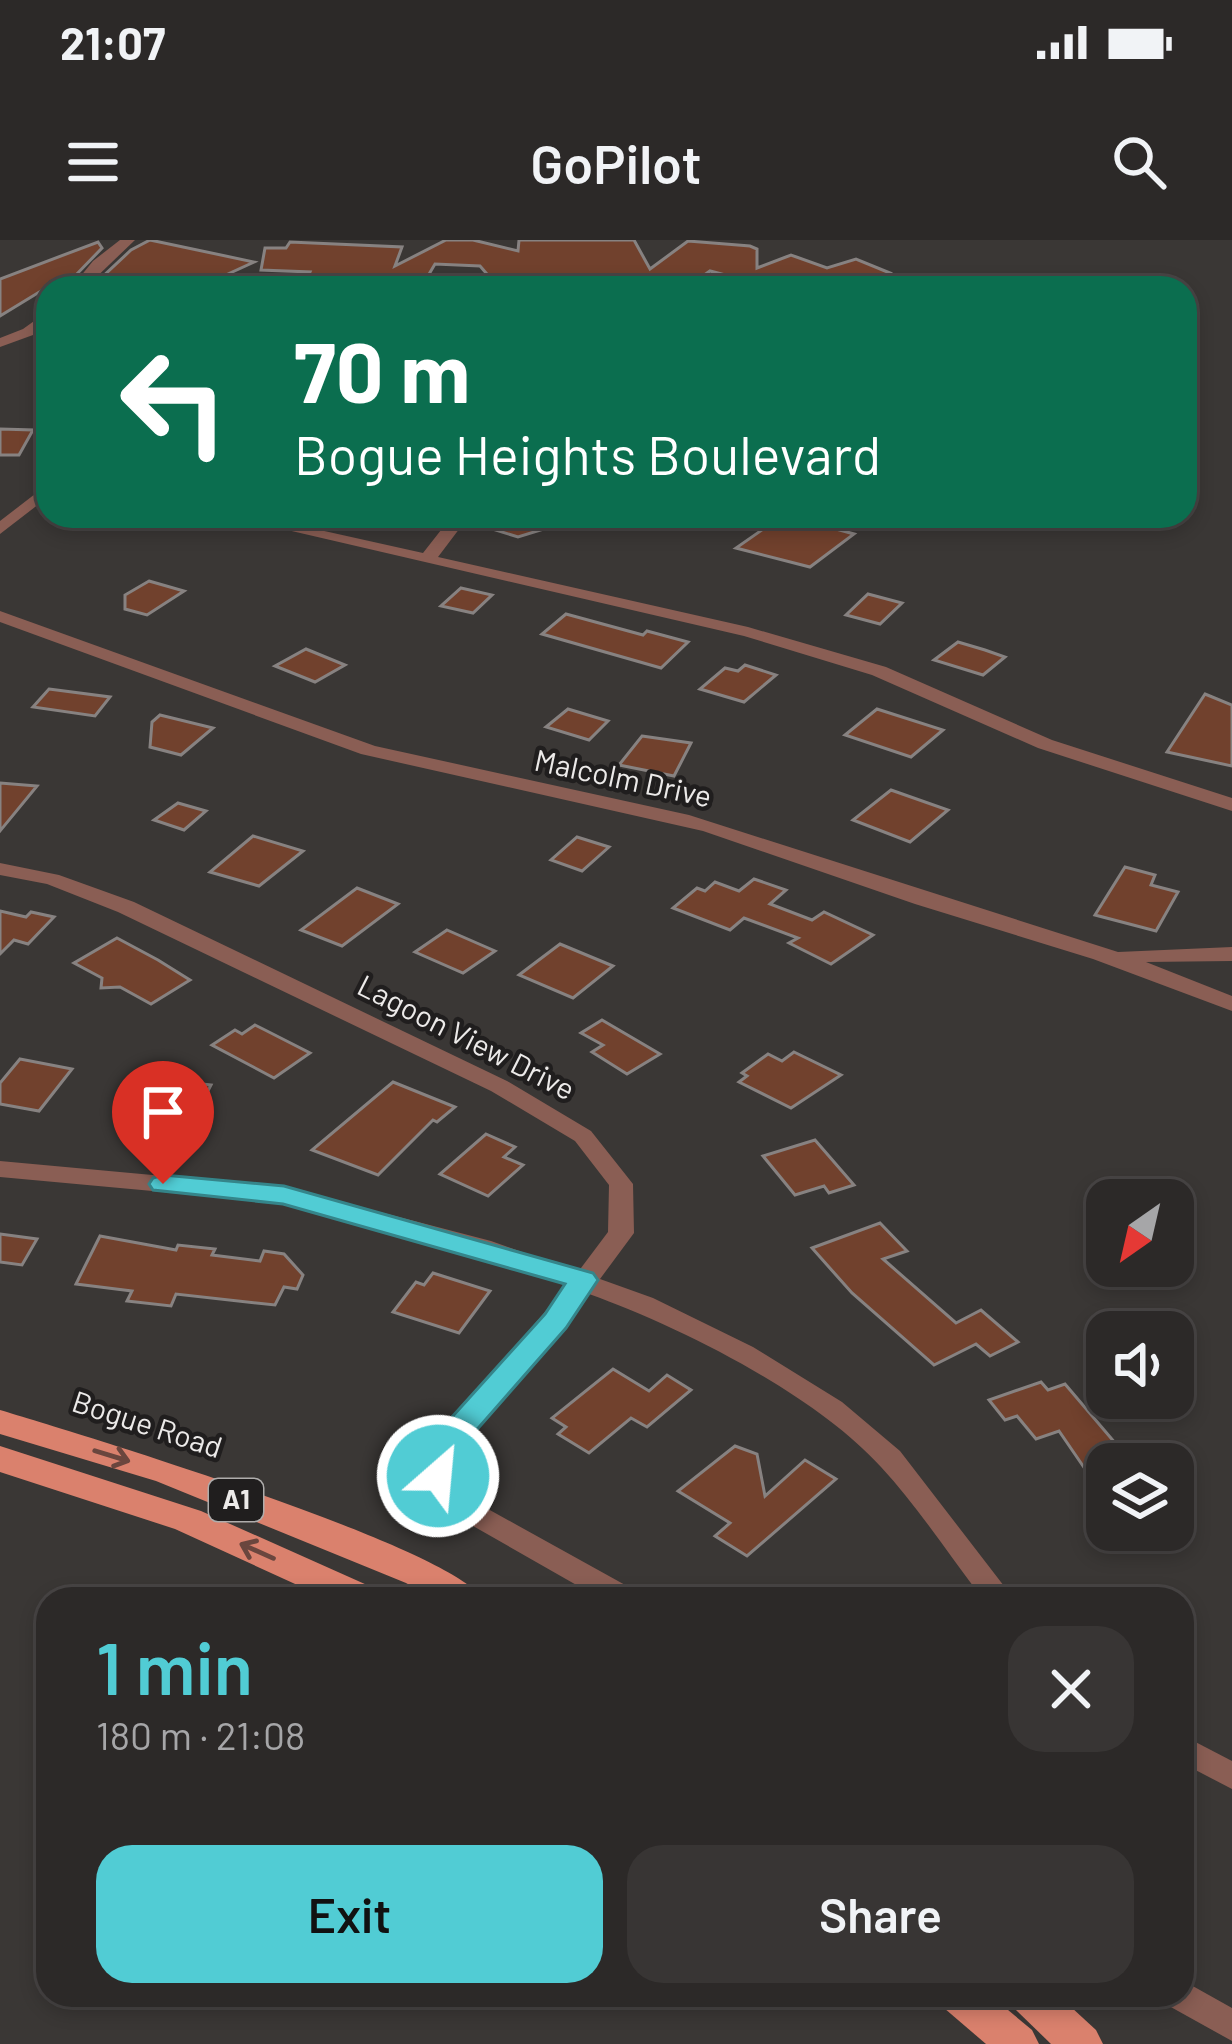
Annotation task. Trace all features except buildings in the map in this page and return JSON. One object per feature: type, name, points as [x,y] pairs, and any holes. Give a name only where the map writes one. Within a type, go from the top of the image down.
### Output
[{"type":"main road","name":"Bogue Road","points":[[0,1422],[167,1472],[419,1573],[443,1587]]},
{"type":"main road","name":"A1","points":[[0,1459],[188,1520],[336,1587]]},
{"type":"main road","points":[[973,2007],[1017,2044]]},
{"type":"main road","points":[[1042,2007],[1081,2044]]},
{"type":"street","points":[[88,276],[128,240]]},
{"type":"street","points":[[0,343],[36,325]]},
{"type":"street","points":[[0,529],[36,499]]},
{"type":"street","points":[[292,528],[748,632],[879,670],[1045,744],[1232,805]]},
{"type":"street","points":[[429,557],[452,528]]},
{"type":"street","name":"Malcolm Drive","points":[[0,616],[89,643],[280,721],[365,749],[472,779],[655,812],[776,847],[878,885],[1112,956],[1232,1004]]},
{"type":"street","name":"Lagoon View Drive","points":[[0,868],[52,878],[126,907],[499,1086],[584,1136],[621,1184],[621,1233],[555,1321],[444,1446],[438,1476],[469,1511],[609,1587]]},
{"type":"street","points":[[1112,956],[1232,954]]},
{"type":"street","points":[[0,1169],[284,1195],[583,1280],[744,1354],[832,1409],[890,1458],[990,1587]]},
{"type":"street","points":[[1194,1755],[1232,1776]]},
{"type":"street","points":[[1194,2003],[1232,2026]]},
{"type":"route","points":[[163,1184],[284,1195],[482,1247],[583,1280],[555,1321],[444,1446],[438,1476]]}]
